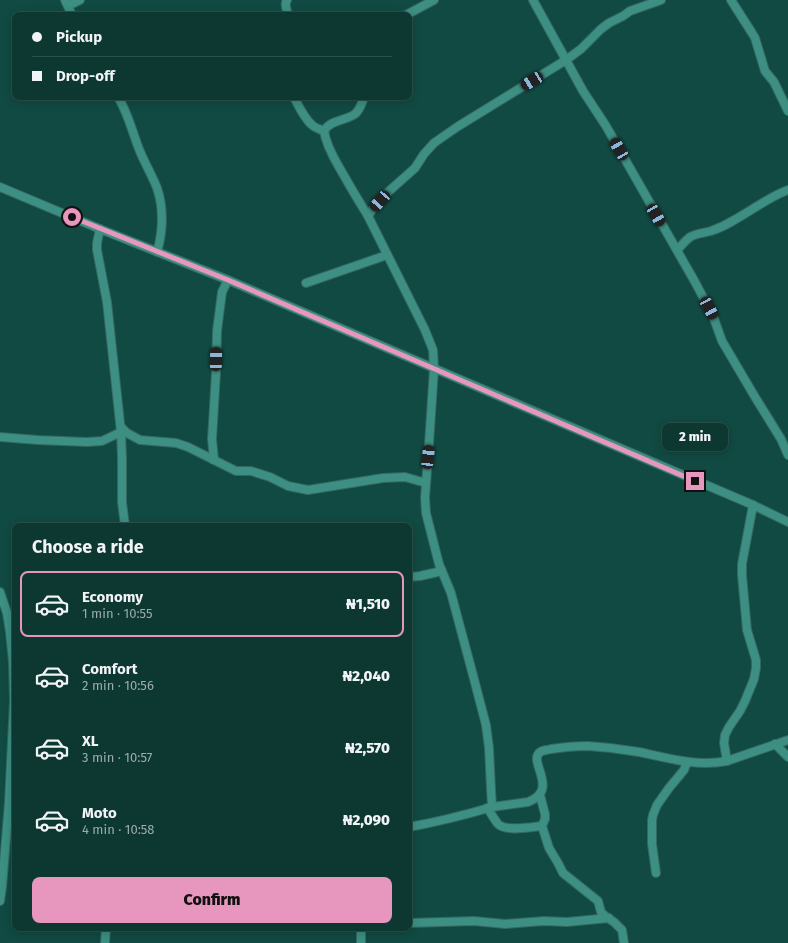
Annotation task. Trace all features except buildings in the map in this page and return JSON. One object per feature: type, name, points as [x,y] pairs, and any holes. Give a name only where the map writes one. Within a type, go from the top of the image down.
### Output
[{"type":"street","points":[[70,12],[66,3],[80,0]]},
{"type":"street","points":[[287,0],[287,12]]},
{"type":"street","points":[[412,12],[434,0]]},
{"type":"street","points":[[533,0],[566,60],[606,126],[677,250],[713,316],[722,341],[781,439],[788,455]]},
{"type":"street","points":[[368,216],[388,192],[416,168],[424,154],[434,143],[457,127],[566,60],[581,49],[609,23],[624,16],[630,11],[661,0]]},
{"type":"street","points":[[731,0],[755,38],[765,71],[774,82],[788,111]]},
{"type":"street","points":[[120,100],[126,111],[139,148],[157,190],[161,210],[162,229],[157,252]]},
{"type":"street","points":[[295,100],[299,108],[313,126],[324,131]]},
{"type":"street","points":[[324,131],[334,122],[355,114],[360,109],[363,100]]},
{"type":"street","points":[[324,131],[329,149],[368,216],[425,330],[433,350],[434,369],[425,498],[426,513],[439,564],[451,593],[486,725],[491,789],[490,808],[499,825],[503,827],[542,826]]},
{"type":"street","points":[[0,187],[228,280],[788,522]]},
{"type":"street","points":[[677,250],[696,234],[723,226],[772,197],[788,190]]},
{"type":"street","points":[[100,229],[97,250],[107,302],[121,430],[122,502],[125,523]]},
{"type":"street","points":[[306,283],[387,255]]},
{"type":"street","points":[[214,460],[212,439],[217,330],[222,292],[228,280]]},
{"type":"street","points":[[0,437],[87,442],[102,441],[121,430]]},
{"type":"street","points":[[121,430],[140,440],[176,443],[236,471],[251,472],[270,477],[288,486],[308,490],[383,478],[405,477],[426,483]]},
{"type":"street","points":[[727,760],[724,743],[725,735],[745,702],[754,679],[756,668],[756,660],[747,630],[742,575],[742,564],[753,506]]},
{"type":"street","points":[[412,577],[442,571]]},
{"type":"street","points":[[0,592],[10,632],[12,652]]},
{"type":"street","points":[[412,827],[430,824],[490,808],[528,802],[537,798],[543,788],[543,781],[537,757],[542,751],[568,746],[614,748],[687,762],[717,763],[788,740]]},
{"type":"street","points":[[775,744],[788,757]]},
{"type":"street","points":[[0,901],[9,803],[12,749]]},
{"type":"street","points":[[656,873],[652,844],[653,815],[657,805],[684,770],[687,762]]},
{"type":"street","points":[[537,798],[543,808],[545,817],[542,826],[550,848],[563,873],[598,900],[601,912],[622,930],[624,943]]},
{"type":"street","points":[[412,923],[474,921],[505,924],[544,921],[567,922],[609,918]]},
{"type":"street","points":[[105,943],[106,931]]},
{"type":"street","points":[[361,931],[362,943]]},
{"type":"route","points":[[72,217],[228,280],[695,481]]}]
